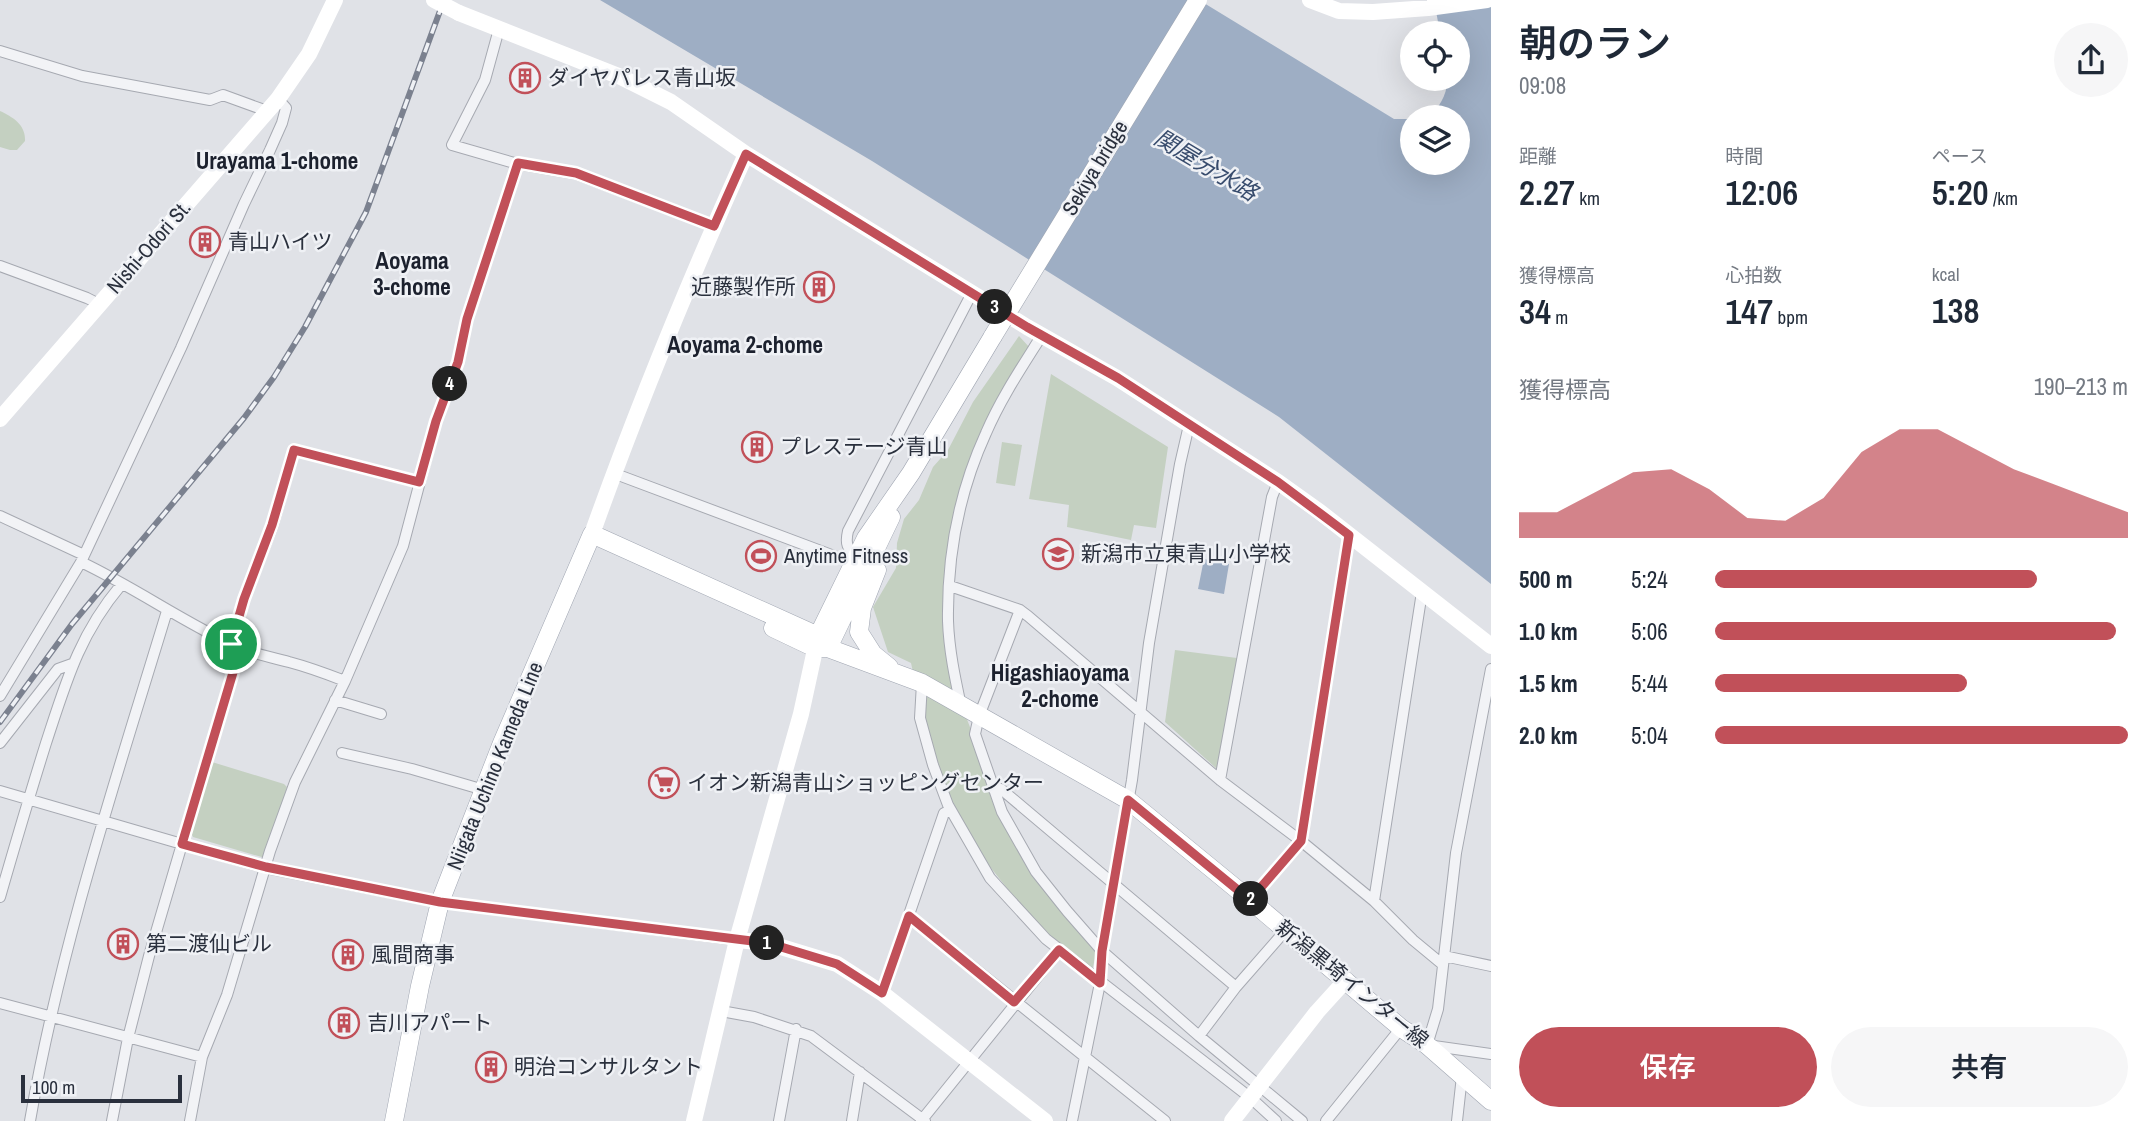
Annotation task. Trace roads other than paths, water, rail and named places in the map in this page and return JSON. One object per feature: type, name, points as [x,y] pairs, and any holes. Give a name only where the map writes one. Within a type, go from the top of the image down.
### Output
[{"type":"main road","name":"Sekiya bridge","points":[[911,473],[1198,0]]},
{"type":"main road","points":[[820,644],[866,538],[911,473]]},
{"type":"main road","points":[[820,644],[893,513],[911,473]]},
{"type":"main road","points":[[893,513],[884,554],[862,608],[859,632],[873,654],[899,677]]},
{"type":"main road","points":[[590,537],[820,644]]},
{"type":"main road","name":"Niigata Uchino Kameda Line","points":[[394,1121],[420,986],[440,902],[484,789],[590,537]]},
{"type":"main road","name":"新潟黒埼インター線","points":[[820,644],[899,677],[922,683],[1128,800],[1401,1028],[1427,1045],[1491,1101]]},
{"type":"street","name":"Nishi-Odori St.","points":[[0,419],[272,105],[309,54],[335,0]]},
{"type":"street","points":[[434,0],[458,13],[647,88],[671,102],[746,154],[972,293],[1118,378],[1278,482],[1491,646]]},
{"type":"street","points":[[1310,0],[1339,11],[1373,12],[1397,4],[1428,8],[1487,0]]},
{"type":"street","points":[[499,29],[485,80],[452,145],[518,163],[576,173],[714,226]]},
{"type":"street","points":[[0,51],[82,76],[210,100],[223,95],[286,108],[282,123],[82,558],[0,696]]},
{"type":"street","points":[[590,537],[613,473],[746,154]]},
{"type":"street","points":[[190,1121],[202,1058],[227,995],[295,782],[345,681],[403,546],[436,421],[458,362],[467,319],[518,163]]},
{"type":"street","points":[[0,266],[99,304]]},
{"type":"street","points":[[855,560],[846,543],[848,531],[972,293]]},
{"type":"street","points":[[961,707],[948,620],[951,558],[956,524],[974,461],[1002,400],[1042,335]]},
{"type":"street","points":[[1072,1121],[1100,983],[1102,951],[1128,800],[1149,643],[1189,425]]},
{"type":"street","points":[[112,1121],[128,1038],[236,647],[244,599],[272,525],[294,450],[419,482]]},
{"type":"street","points":[[613,473],[855,560]]},
{"type":"street","points":[[1220,780],[1272,497],[1278,482]]},
{"type":"street","points":[[0,516],[82,558],[167,611],[236,647],[304,665],[345,681]]},
{"type":"street","points":[[1250,900],[1301,841],[1349,535]]},
{"type":"street","points":[[0,897],[28,799],[72,664],[94,620],[121,584]]},
{"type":"street","points":[[950,586],[1020,610],[1220,780],[1374,901],[1413,940],[1443,960],[1491,966]]},
{"type":"street","points":[[1374,901],[1422,592]]},
{"type":"street","points":[[1020,610],[979,716],[975,734],[1012,833],[1036,872],[1102,951],[1199,1036],[1255,1093],[1276,1121]]},
{"type":"street","points":[[30,1121],[50,1017],[103,822],[167,611]]},
{"type":"street","points":[[694,1121],[737,940],[820,644]]},
{"type":"street","points":[[0,743],[58,670],[72,664]]},
{"type":"street","points":[[1491,669],[1456,853],[1438,1009],[1427,1045],[1491,1054]]},
{"type":"street","points":[[922,683],[920,718],[933,765],[951,811],[990,878],[1046,939],[1100,983],[1255,1093],[1302,1121]]},
{"type":"street","points":[[335,699],[381,713]]},
{"type":"street","points":[[342,753],[484,789]]},
{"type":"street","points":[[994,790],[1001,789],[1236,986]]},
{"type":"street","points":[[0,791],[266,867],[440,902],[768,943],[837,964],[882,993],[1045,1121]]},
{"type":"street","points":[[882,993],[944,813],[951,811]]},
{"type":"street","points":[[909,916],[1165,1121]]},
{"type":"street","points":[[1199,1036],[1236,986],[1285,930]]},
{"type":"street","points":[[721,1011],[811,1035],[923,1120],[1014,1002],[1059,950]]},
{"type":"street","points":[[1232,1121],[1346,980]]},
{"type":"street","points":[[0,1003],[202,1058]]},
{"type":"street","points":[[1326,1121],[1401,1028]]},
{"type":"street","points":[[779,1121],[796,1029]]},
{"type":"street","points":[[852,1121],[860,1072]]},
{"type":"street","points":[[1457,1121],[1462,1076]]},
{"type":"water","name":"関屋分水路","points":[[600,0],[1199,0],[1394,119],[1400,119],[1400,175],[1470,175],[1470,105],[1439,105],[1446,91],[1470,91],[1470,21],[1438,21],[1434,0],[1491,0],[1491,584],[1279,417],[872,161]]},
{"type":"water","points":[[1204,559],[1229,564],[1224,594],[1198,589]]},
{"type":"railway","points":[[0,722],[72,624],[244,418],[305,327],[366,212],[444,0]]},
{"type":"place","name":"ダイヤパレス青山坂","points":[[525,78]]},
{"type":"place","name":"青山ハイツ","points":[[205,242]]},
{"type":"place","name":"近藤製作所","points":[[819,287]]},
{"type":"place","name":"プレステージ青山","points":[[757,447]]},
{"type":"place","name":"新潟市立東青山小学校","points":[[1058,554]]},
{"type":"place","name":"Anytime Fitness","points":[[761,556]]},
{"type":"place","name":"イオン新潟青山ショッピングセンター","points":[[664,783]]},
{"type":"place","name":"第二渡仙ビル","points":[[123,944]]},
{"type":"place","name":"風間商事","points":[[348,955]]},
{"type":"place","name":"吉川アパート","points":[[344,1023]]},
{"type":"place","name":"明治コンサルタント","points":[[491,1067]]},
{"type":"district","name":"Urayama 1-chome","points":[[277,161]]},
{"type":"district","name":"Aoyama 3-chome","points":[[412,274]]},
{"type":"district","name":"Aoyama 2-chome","points":[[745,345]]},
{"type":"district","name":"Higashiaoyama 2-chome","points":[[1060,686]]}]
